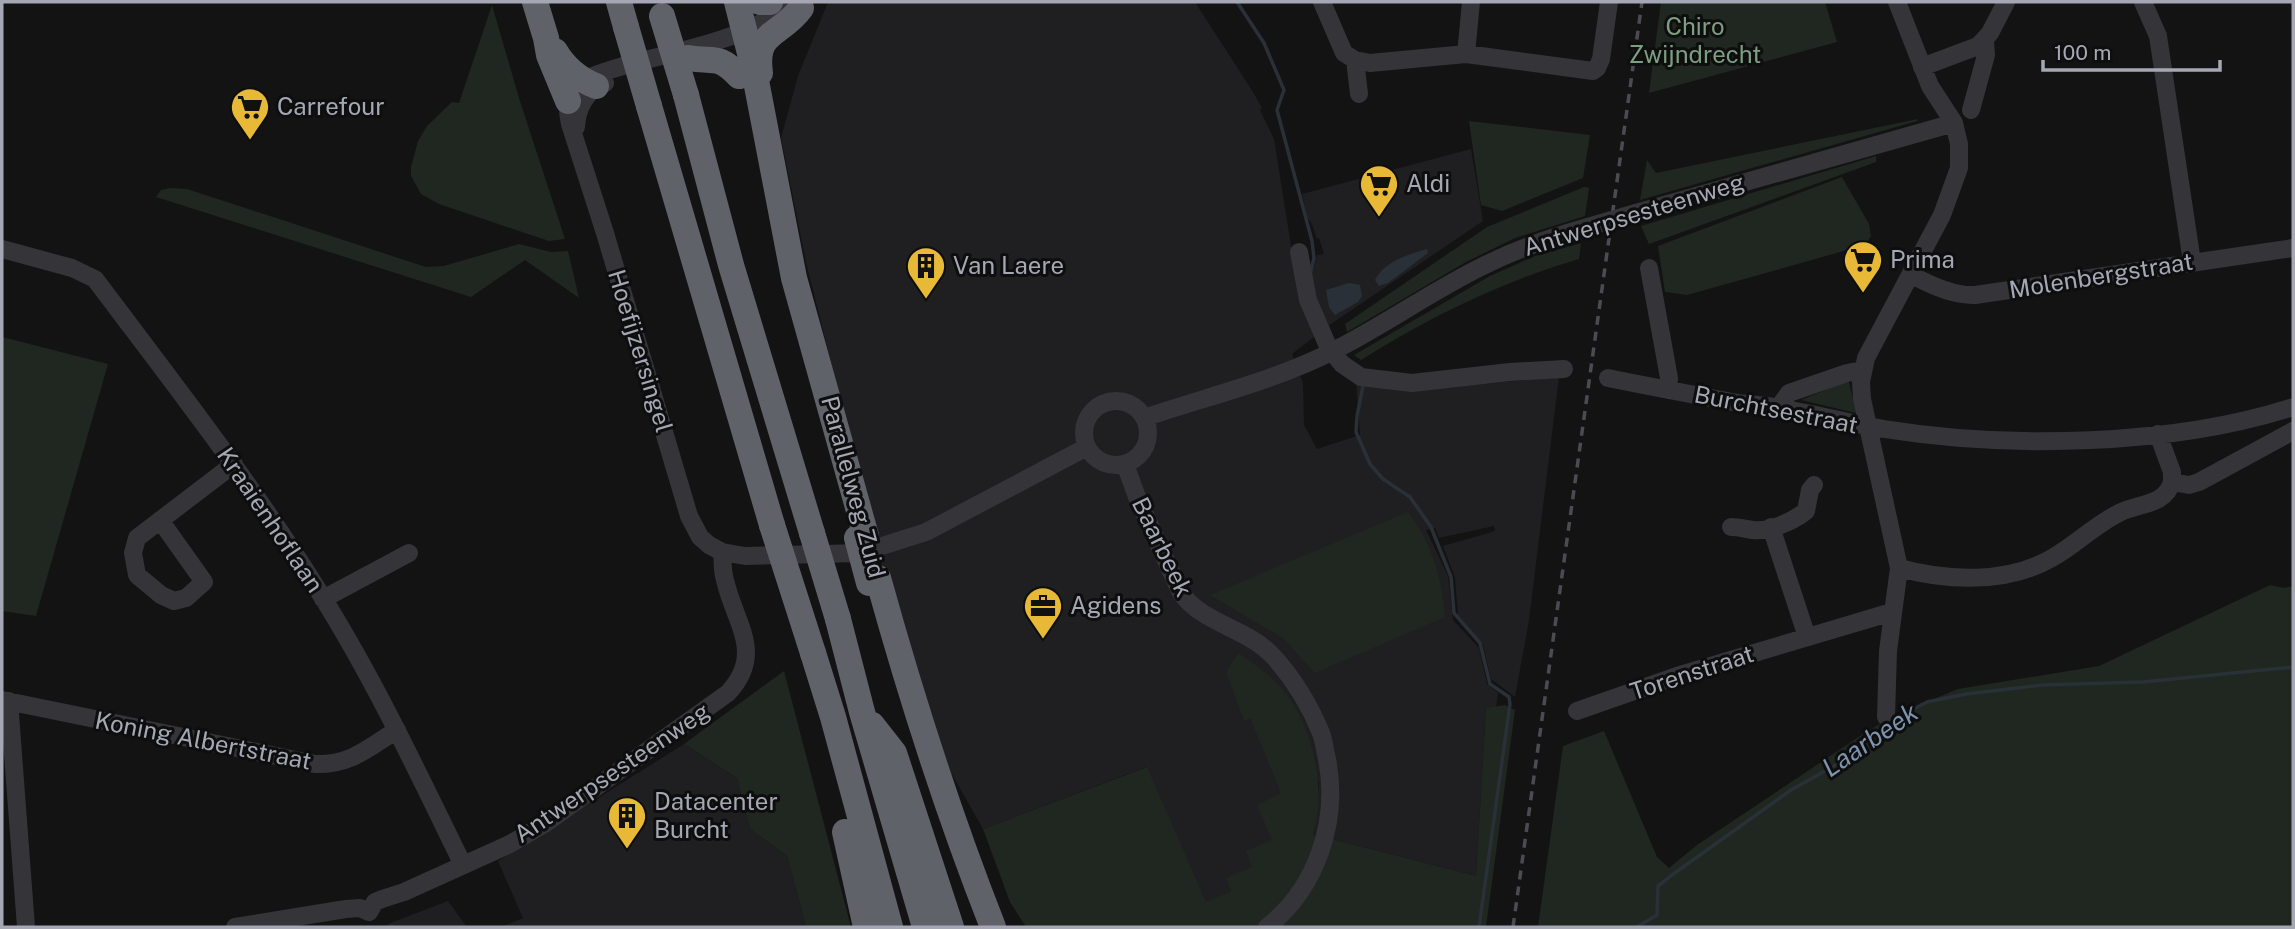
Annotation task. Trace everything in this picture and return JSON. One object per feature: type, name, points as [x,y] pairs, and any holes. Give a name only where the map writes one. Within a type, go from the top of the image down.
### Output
[{"type":"highway","points":[[536,2],[549,55],[582,89]]},
{"type":"highway","points":[[737,2],[743,37]]},
{"type":"highway","points":[[760,2],[770,2]]},
{"type":"highway","points":[[758,96],[761,46],[773,32],[796,16],[800,4]]},
{"type":"highway","points":[[659,9],[686,95],[731,264],[838,619],[862,712],[925,927]]},
{"type":"highway","points":[[622,14],[772,525],[833,716],[890,927]]},
{"type":"highway","name":"Parallelweg Zuid","points":[[743,37],[739,76],[767,229],[789,322],[861,537]]},
{"type":"highway","name":"Parallelweg Zuid","points":[[743,37],[758,96],[794,278],[861,537],[944,836],[978,927]]},
{"type":"highway","points":[[688,58],[719,59],[739,76]]},
{"type":"highway","name":"Parallelweg Zuid","points":[[873,580],[959,842],[993,927]]},
{"type":"highway","points":[[862,712],[894,754],[951,927]]},
{"type":"highway","points":[[833,716],[833,776],[866,927]]},
{"type":"street","points":[[1322,2],[1344,53],[1355,60],[1370,63],[1466,54],[1586,71],[1597,68],[1601,60],[1609,2]]},
{"type":"street","points":[[1466,54],[1471,2]]},
{"type":"street","points":[[1896,2],[1937,99],[1954,122],[1959,144],[1959,168],[1948,204],[1866,358],[1862,399],[1868,425],[1929,435],[2063,441],[2158,434],[2234,422],[2293,407]]},
{"type":"street","points":[[1923,67],[1985,41],[2006,2]]},
{"type":"street","points":[[2143,2],[2158,36],[2192,262]]},
{"type":"street","points":[[582,89],[688,58],[743,37],[779,13],[800,4]]},
{"type":"street","points":[[582,89],[743,37]]},
{"type":"street","points":[[1971,110],[1986,55],[1985,41]]},
{"type":"street","points":[[1355,60],[1359,94]]},
{"type":"street","name":"Hoefijzersingel","points":[[582,89],[567,111],[689,516],[700,537],[709,545],[730,553]]},
{"type":"street","name":"Hoefijzersingel","points":[[575,139],[582,89]]},
{"type":"street","name":"Antwerpsesteenweg","points":[[1144,418],[1275,376],[1390,321],[1483,265],[1522,248],[1954,122]]},
{"type":"street","name":"Molenbergstraat","points":[[1912,275],[1957,293],[1975,295],[2293,247]]},
{"type":"street","name":"Kraaienhoflaan","points":[[2,249],[72,268],[95,279],[234,464],[323,598],[397,730],[463,865]]},
{"type":"street","points":[[1299,252],[1308,300],[1330,348],[1342,364],[1361,376],[1412,383],[1564,369]]},
{"type":"street","points":[[1649,268],[1669,378],[1668,390]]},
{"type":"street","points":[[1779,407],[1789,393],[1863,370]]},
{"type":"street","name":"Burchtsestraat","points":[[1608,378],[1868,425],[1899,568]]},
{"type":"street","points":[[1124,402],[1144,418],[1148,433],[1144,447],[1135,459],[1114,465],[1101,462],[1087,447],[1084,436],[1086,422],[1092,412],[1105,403],[1124,402]]},
{"type":"street","points":[[2172,482],[2189,485],[2199,482],[2293,431]]},
{"type":"street","points":[[1886,717],[1888,651],[1899,568],[1931,575],[1990,577],[2039,565],[2119,513],[2164,497],[2172,482],[2172,472],[2158,434]]},
{"type":"street","points":[[730,553],[848,555],[890,545],[916,537],[1087,447]]},
{"type":"street","points":[[160,520],[204,582],[186,598],[174,601],[161,595],[137,575],[133,553],[137,538],[160,520],[234,464]]},
{"type":"street","name":"Baarbeek","points":[[1125,464],[1137,497],[1188,604],[1271,654],[1300,692],[1322,735],[1331,782],[1327,830],[1311,876],[1283,915],[1267,927]]},
{"type":"street","points":[[1731,527],[1756,530],[1795,519],[1807,512],[1810,490],[1814,485]]},
{"type":"street","points":[[1772,527],[1807,637]]},
{"type":"street","name":"Antwerpsesteenweg","points":[[369,920],[375,902],[404,892],[510,844],[546,823],[728,694],[743,673],[747,657],[746,643],[728,592],[730,553]]},
{"type":"street","points":[[323,598],[409,554]]},
{"type":"street","name":"Torenstraat","points":[[1577,711],[1677,676],[1892,612]]},
{"type":"street","points":[[5,701],[26,927]]},
{"type":"street","name":"Koning Albertstraat","points":[[5,701],[315,764],[335,765],[356,756],[397,730]]},
{"type":"street","name":"Antwerpsesteenweg","points":[[235,927],[360,908],[369,920]]},
{"type":"shaded area","points":[[828,2],[1195,2],[1253,92],[1274,139],[1299,296],[1314,268],[1317,255],[1324,254],[1319,238],[1317,239],[1307,217],[1302,194],[1471,149],[1483,221],[1328,326],[1292,354],[1303,384],[1304,425],[1317,449],[1360,435],[1356,381],[1439,388],[1559,377],[1529,620],[1515,697],[1491,679],[1483,645],[1458,615],[1455,578],[1443,546],[1492,532],[1495,530],[1494,526],[1439,538],[1435,528],[1426,530],[1448,576],[1453,620],[1479,648],[1487,684],[1498,693],[1496,708],[1486,709],[1476,876],[1313,834],[1319,783],[1238,653],[1227,672],[1244,721],[1250,719],[1282,794],[1272,840],[1253,868],[1231,891],[1206,903],[1146,767],[983,829],[932,739],[886,582],[806,262],[781,138],[798,76]]},
{"type":"shaded area","points":[[1427,249],[1428,253],[1388,283],[1379,286],[1375,280],[1384,268],[1403,257]]},
{"type":"shaded area","points":[[1349,283],[1360,285],[1362,296],[1358,302],[1335,315],[1329,307],[1326,290]]},
{"type":"shaded area","points":[[684,744],[737,778],[750,829],[787,856],[806,927],[501,927],[523,918],[498,861]]},
{"type":"shaded area","points":[[448,901],[467,927],[388,927],[388,924]]},
{"type":"green space","name":"Chiro Zwijndrecht","points":[[1661,2],[1825,2],[1837,42],[1649,93]]},
{"type":"green space","points":[[492,5],[565,239],[549,241],[439,204],[421,194],[411,176],[418,141],[427,126],[452,102],[459,103]]},
{"type":"green space","points":[[1918,119],[1640,200],[1647,160],[1656,173]]},
{"type":"green space","points":[[1469,121],[1590,135],[1583,178],[1502,211],[1481,205]]},
{"type":"green space","points":[[1876,156],[1876,162],[1649,244],[1641,226]]},
{"type":"green space","points":[[1842,177],[1869,224],[1871,236],[1865,245],[1687,295],[1665,292],[1658,246]]},
{"type":"green space","points":[[1584,187],[1589,188],[1585,216],[1515,238],[1466,262],[1347,332],[1345,324],[1487,227]]},
{"type":"green space","points":[[187,189],[426,267],[444,266],[519,244],[551,252],[568,251],[579,298],[525,260],[471,297],[156,197],[161,190]]},
{"type":"green space","points":[[1581,243],[1579,259],[1522,278],[1467,302],[1413,329],[1361,360],[1354,355],[1490,276],[1535,256]]},
{"type":"green space","points":[[2,337],[108,364],[36,616],[2,611]]},
{"type":"green space","points":[[1847,381],[1856,413],[1801,400]]},
{"type":"green space","points":[[1408,512],[1430,549],[1441,588],[1445,617],[1315,673],[1283,638],[1210,595]]},
{"type":"green space","points":[[2270,585],[2284,588],[2293,586],[2293,927],[1538,927],[1563,746],[1604,731],[1657,857],[1669,868],[1697,845],[1893,716],[1958,689],[2099,666]]},
{"type":"green space","points":[[1238,653],[1279,685],[1299,714],[1306,730],[1318,782],[1317,817],[1313,834],[1476,876],[1486,708],[1505,705],[1515,710],[1486,927],[1026,927],[1010,902],[983,829],[1147,767],[1206,902],[1231,891],[1226,878],[1252,867],[1246,851],[1272,840],[1257,805],[1281,793],[1250,719],[1244,721],[1226,672]]},
{"type":"green space","points":[[784,671],[851,927],[806,927],[787,856],[750,829],[737,778],[684,744]]},
{"type":"waterway","points":[[1237,2],[1264,43],[1284,90],[1277,110],[1312,241],[1314,258],[1311,271]]},
{"type":"waterway","points":[[1363,386],[1356,432],[1370,464],[1383,479],[1410,497],[1431,527],[1451,577],[1454,613],[1480,643],[1490,684],[1509,697],[1479,927]]},
{"type":"waterway","name":"Laarbeek","points":[[1637,927],[1657,915],[1658,886],[1672,875],[1791,790],[1852,756],[1900,716],[1927,702],[1966,694],[2042,685],[2143,682],[2293,667]]},
{"type":"railway","points":[[1513,927],[1642,2]]},
{"type":"place","name":"Carrefour","points":[[250,141]]},
{"type":"place","name":"Aldi","points":[[1379,218]]},
{"type":"place","name":"Prima","points":[[1863,294]]},
{"type":"place","name":"Van Laere","points":[[926,300]]},
{"type":"place","name":"Agidens","points":[[1043,640]]},
{"type":"place","name":"Datacenter Burcht","points":[[627,850]]}]
